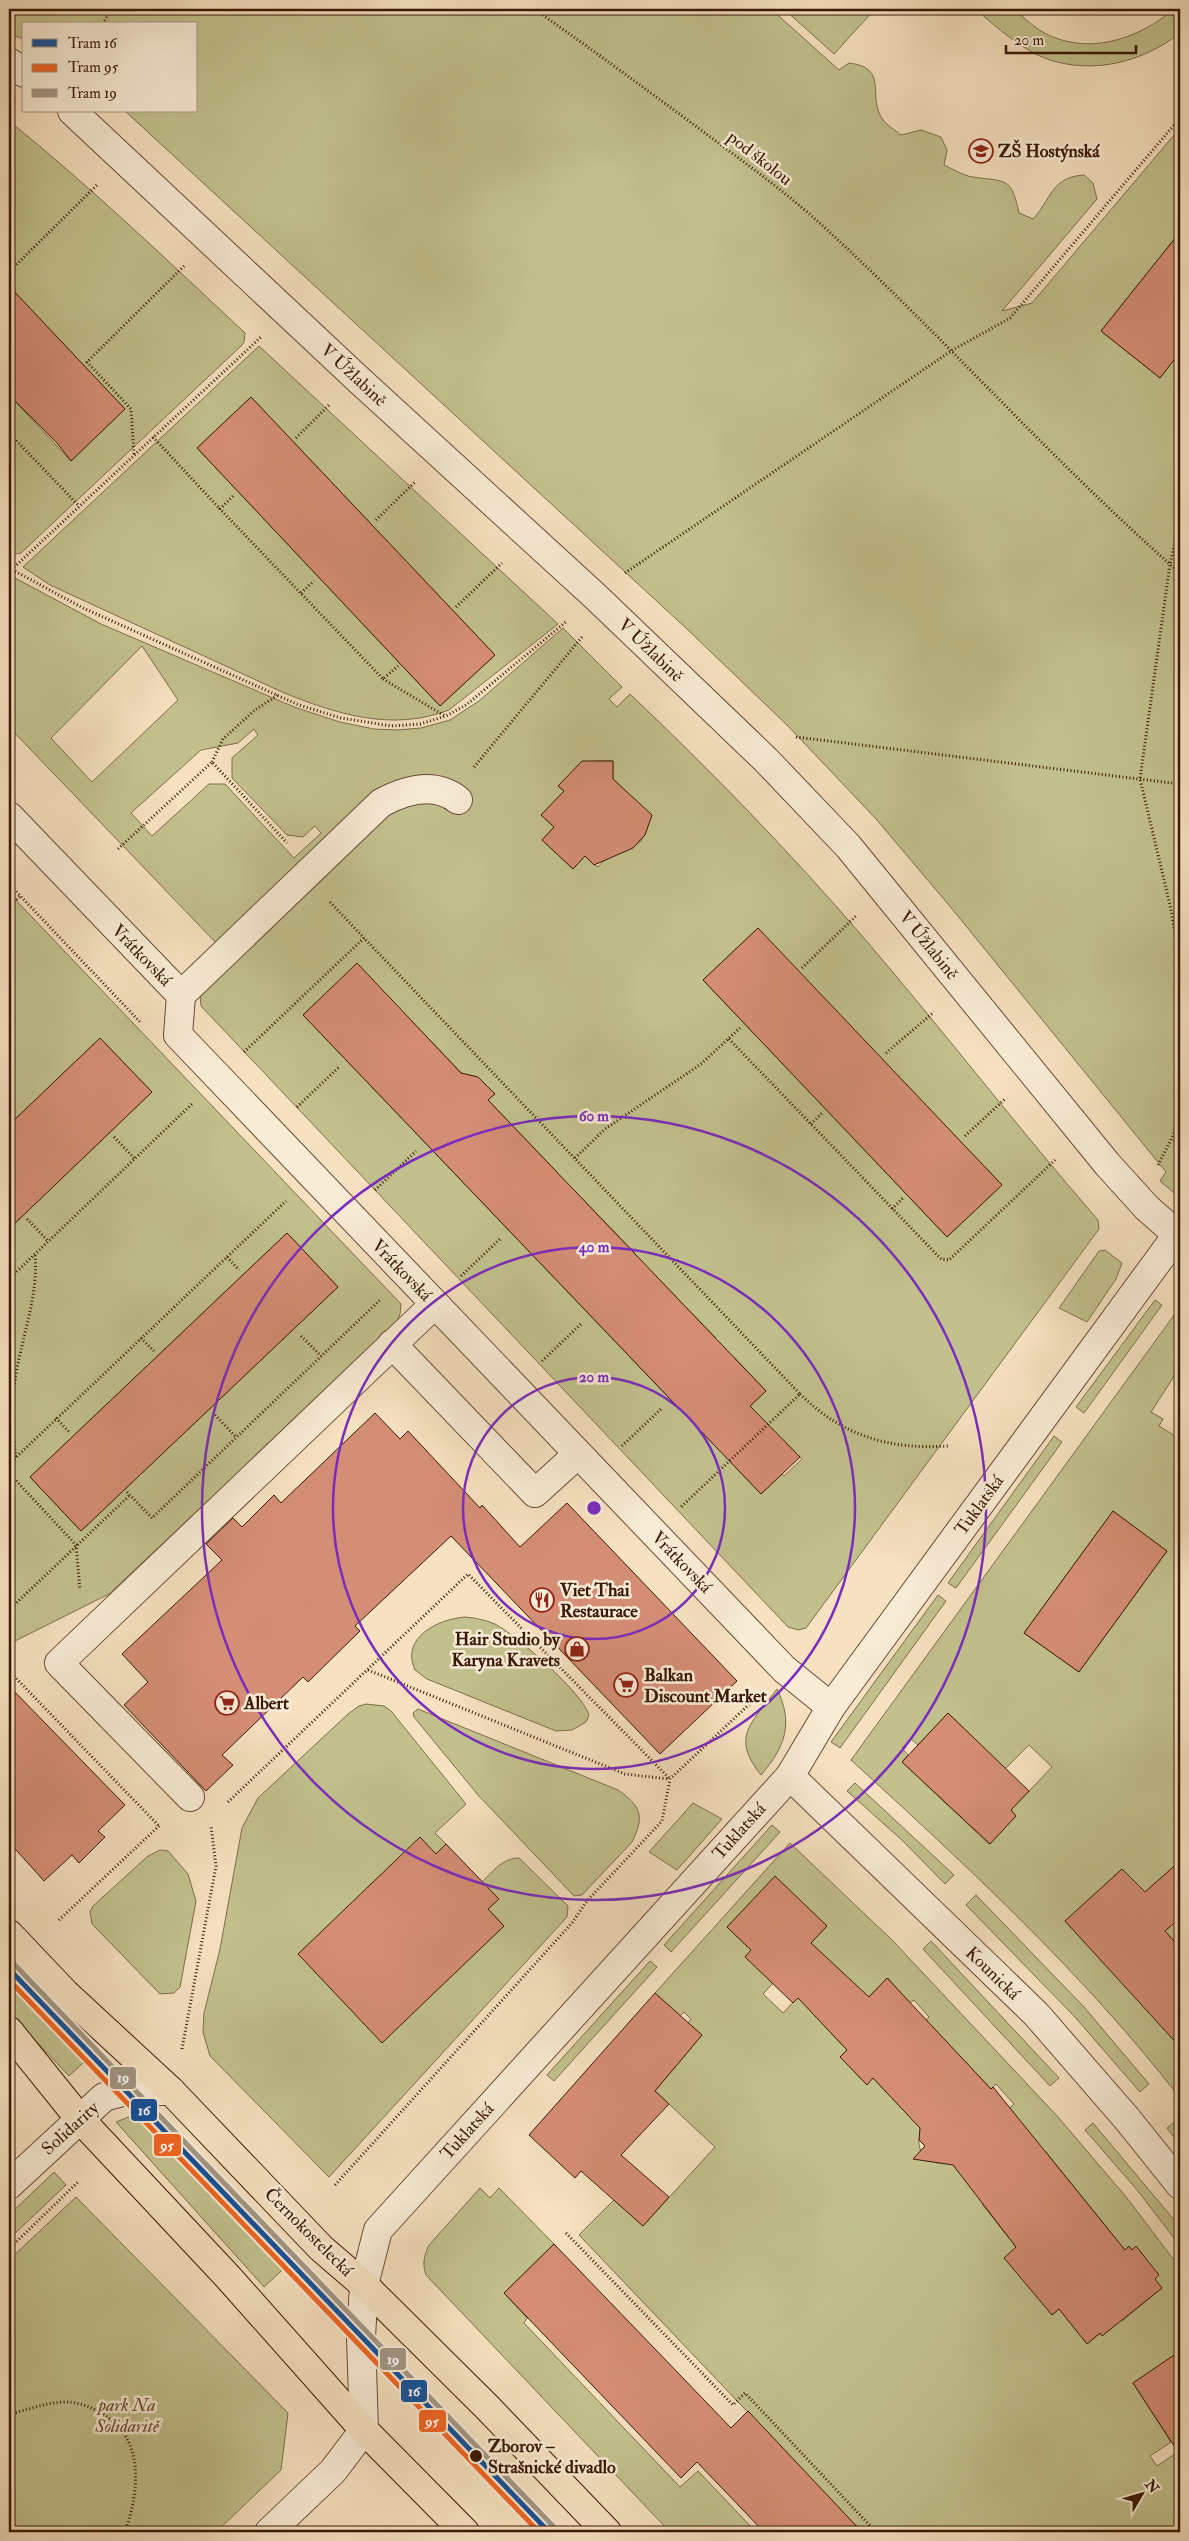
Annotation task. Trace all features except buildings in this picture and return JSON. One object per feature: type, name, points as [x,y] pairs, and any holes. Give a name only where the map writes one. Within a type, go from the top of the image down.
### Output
[{"type":"main road","name":"Černokostelecká","points":[[9,1934],[65,1993],[171,2091],[321,2248],[364,2286],[487,2407],[607,2532]]},
{"type":"main road","points":[[9,2031],[79,2118],[228,2277],[364,2430],[465,2532]]},
{"type":"street","points":[[9,62],[22,72]]},
{"type":"street","name":"V Úžlabině","points":[[73,112],[352,374],[596,597],[766,760],[848,846],[1108,1165],[1147,1208],[1179,1236]]},
{"type":"street","points":[[181,995],[381,803],[400,793],[416,789],[455,797]]},
{"type":"street","name":"Vrátkovská","points":[[9,816],[181,995],[178,1035],[784,1669],[831,1707]]},
{"type":"street","name":"Tuklatská","points":[[364,2430],[361,2337],[364,2286],[378,2230],[790,1776],[831,1707],[1179,1236]]},
{"type":"street","points":[[190,1797],[59,1662],[435,1304]]},
{"type":"street","points":[[392,1344],[536,1493],[578,1454]]},
{"type":"street","name":"Kounická","points":[[790,1776],[1036,2014],[1128,2120],[1180,2185]]},
{"type":"street","name":"Solidarity","points":[[9,2185],[79,2118],[104,2097],[135,2090],[171,2091]]},
{"type":"street","points":[[269,2532],[333,2472],[364,2430]]},
{"type":"path","points":[[104,22],[111,9]]},
{"type":"path","name":"pod školou","points":[[534,9],[631,77],[765,178],[823,227],[951,351],[1076,478],[1180,573]]},
{"type":"path","points":[[620,576],[951,351],[1010,318],[1180,118]]},
{"type":"path","points":[[9,272],[98,185]]},
{"type":"path","points":[[134,455],[131,409],[87,362],[185,266]]},
{"type":"path","points":[[261,337],[9,570],[83,608],[299,705],[370,724],[391,726],[420,724],[446,716],[466,705],[573,616]]},
{"type":"path","points":[[296,438],[331,403]]},
{"type":"path","points":[[9,433],[79,506]]},
{"type":"path","points":[[153,438],[383,679],[446,716]]},
{"type":"path","points":[[376,520],[415,482]]},
{"type":"path","points":[[220,509],[233,496]]},
{"type":"path","points":[[1180,521],[1170,564],[1140,779],[1170,905],[1180,961]]},
{"type":"path","points":[[456,607],[502,562]]},
{"type":"path","points":[[301,593],[314,581]]},
{"type":"path","points":[[455,797],[582,637]]},
{"type":"path","points":[[383,679],[398,666]]},
{"type":"path","points":[[118,849],[212,762],[223,739],[255,710],[278,695]]},
{"type":"path","points":[[796,743],[789,736],[1180,784]]},
{"type":"path","points":[[212,762],[312,869]]},
{"type":"path","points":[[9,907],[20,896]]},
{"type":"path","points":[[802,968],[856,916]]},
{"type":"path","points":[[350,923],[815,1409],[835,1423],[881,1442],[903,1447],[948,1446]]},
{"type":"path","points":[[240,1056],[364,938]]},
{"type":"path","points":[[886,1053],[934,1012]]},
{"type":"path","points":[[575,1158],[605,1129],[702,1064],[740,1028]]},
{"type":"path","points":[[729,1039],[941,1259],[949,1260],[1056,1158]]},
{"type":"path","points":[[293,1111],[339,1067]]},
{"type":"path","points":[[9,1279],[199,1098]]},
{"type":"path","points":[[965,1136],[1006,1098]]},
{"type":"path","points":[[811,1124],[822,1113]]},
{"type":"path","points":[[1150,1162],[1156,1169],[1179,1124],[1180,1115]]},
{"type":"path","points":[[114,1137],[134,1160]]},
{"type":"path","points":[[371,1193],[416,1151]]},
{"type":"path","points":[[9,1464],[292,1195]]},
{"type":"path","points":[[892,1209],[904,1197]]},
{"type":"path","points":[[27,1219],[48,1241]]},
{"type":"path","points":[[455,1282],[500,1238]]},
{"type":"path","points":[[11,1425],[14,1387],[37,1276],[35,1254]]},
{"type":"path","points":[[227,1257],[240,1270]]},
{"type":"path","points":[[9,1610],[128,1494],[152,1518],[388,1292]]},
{"type":"path","points":[[536,1367],[581,1324]]},
{"type":"path","points":[[301,1336],[321,1356]]},
{"type":"path","points":[[141,1338],[154,1351]]},
{"type":"path","points":[[675,1512],[800,1394]]},
{"type":"path","points":[[616,1452],[662,1408]]},
{"type":"path","points":[[216,1415],[236,1438]]},
{"type":"path","points":[[56,1418],[70,1433]]},
{"type":"path","points":[[9,1420],[16,1457]]},
{"type":"path","points":[[9,1473],[76,1545],[83,1640]]},
{"type":"path","points":[[225,1805],[468,1574],[670,1780]]},
{"type":"path","points":[[335,2185],[572,1923],[587,1901],[662,1821],[670,1780],[772,1683],[784,1669]]},
{"type":"path","points":[[368,1670],[625,1774],[670,1780]]},
{"type":"path","points":[[9,1671],[159,1826]]},
{"type":"path","points":[[59,1920],[190,1797]]},
{"type":"path","points":[[182,2049],[216,1866],[210,1818]]},
{"type":"path","points":[[9,2249],[79,2181]]},
{"type":"path","points":[[566,2233],[733,2405],[745,2393],[876,2532]]},
{"type":"path","points":[[9,2414],[69,2402],[99,2412],[118,2426],[127,2438],[136,2467],[136,2486],[125,2532]]},
{"type":"green space","points":[[9,9],[771,9],[839,70],[849,63],[862,66],[869,71],[875,84],[878,111],[889,126],[901,135],[921,130],[941,137],[947,150],[944,165],[962,174],[1005,183],[1013,192],[1019,213],[1033,219],[1053,191],[1065,180],[1084,175],[1093,183],[1097,199],[1002,311],[1032,303],[1180,128],[1180,232],[1101,331],[1160,378],[1180,352],[1180,1198],[1160,1181],[1166,1172],[953,910],[877,820],[788,726],[687,629],[126,112],[198,112],[198,22],[22,22],[22,38],[9,34]]},
{"type":"green space","points":[[784,9],[875,9],[834,54]]},
{"type":"green space","points":[[975,9],[1010,9],[1041,31],[1058,39],[1093,44],[1128,36],[1160,20],[1174,9],[1180,9],[1180,33],[1150,52],[1117,63],[1082,66],[1064,64],[1027,50]]},
{"type":"green space","points":[[9,121],[99,198],[245,333],[244,342],[241,346],[21,553],[9,555],[9,395],[71,461],[125,409],[9,286]]},
{"type":"green space","points":[[259,346],[558,624],[449,710],[406,720],[364,718],[323,707],[282,692],[50,585],[23,567]],"holes":[[[251,397],[495,655],[440,706],[197,448]]]},
{"type":"green space","points":[[15,578],[101,624],[294,707],[340,722],[374,729],[421,728],[450,720],[479,701],[563,628],[622,687],[609,699],[617,707],[630,694],[779,843],[893,972],[1038,1150],[1098,1220],[1099,1229],[806,1628],[798,1630],[788,1627],[201,1006],[200,995],[204,986],[382,814],[408,802],[424,799],[451,807],[465,790],[440,780],[416,780],[393,787],[369,800],[218,945],[9,727],[9,585]],"holes":[[[142,646],[178,700],[92,782],[51,738]],[[254,729],[258,735],[232,758],[232,778],[287,835],[303,837],[315,826],[321,833],[294,858],[225,784],[209,784],[152,836],[131,813],[201,750],[238,743]],[[595,761],[613,761],[613,779],[648,812],[640,822],[647,828],[641,841],[626,851],[619,844],[598,867],[585,856],[573,869],[542,840],[554,827],[541,815],[564,791],[558,786],[576,768],[592,782],[595,779]],[[757,929],[1002,1185],[947,1237],[703,980]],[[357,964],[389,997],[376,1011],[393,1029],[407,1016],[471,1083],[457,1096],[474,1114],[488,1100],[554,1169],[540,1182],[557,1200],[571,1187],[635,1253],[621,1267],[638,1285],[652,1272],[716,1338],[702,1352],[719,1370],[734,1357],[766,1391],[712,1443],[303,1015]],[[772,1429],[802,1459],[784,1476],[782,1474],[761,1494],[736,1468],[736,1464]]]},
{"type":"green space","points":[[9,893],[401,1304],[396,1324],[109,1594],[13,1642],[9,1638],[9,1229],[152,1092],[100,1038],[9,1125]],"holes":[[[287,1233],[338,1287],[81,1531],[30,1477]]]},
{"type":"green space","points":[[1105,1250],[1122,1263],[1116,1279],[1087,1322],[1059,1308],[1099,1251]]},
{"type":"green space","points":[[1155,1300],[1162,1305],[1084,1413],[1076,1407]]},
{"type":"green space","points":[[1180,1307],[1180,1367],[1151,1412],[1163,1419],[1159,1426],[1177,1437],[1180,1432],[1180,1861],[1145,1892],[1122,1869],[1065,1921],[1168,2033],[1180,2021],[1180,2098],[1104,2008],[1023,1922],[851,1760]],"holes":[[[1113,1511],[1167,1551],[1079,1672],[1024,1633]],[[948,1713],[1005,1769],[1029,1745],[1052,1767],[1011,1810],[1016,1816],[989,1844],[902,1762],[908,1755],[902,1748],[911,1739],[918,1745]]]},
{"type":"green space","points":[[1054,1436],[1062,1442],[956,1588],[948,1583]]},
{"type":"green space","points":[[938,1595],[946,1601],[840,1748],[831,1742]]},
{"type":"green space","points":[[465,1617],[495,1624],[548,1665],[584,1705],[589,1715],[586,1722],[572,1730],[556,1731],[427,1679],[415,1670],[412,1658],[413,1648],[417,1639],[444,1621]]},
{"type":"green space","points":[[777,1689],[785,1713],[784,1735],[776,1755],[761,1775],[752,1762],[747,1750],[746,1740],[748,1730],[753,1721]]},
{"type":"green space","points":[[366,1704],[384,1706],[391,1711],[466,1804],[435,1833],[446,1844],[436,1854],[382,2042],[504,1926],[488,1909],[499,1899],[482,1882],[503,1863],[519,1858],[568,1906],[567,1917],[329,2177],[210,2056],[203,2032],[204,2013],[220,1949],[242,1828],[258,1798],[348,1714],[359,1706]]},
{"type":"green space","points":[[418,1709],[618,1790],[632,1801],[638,1812],[639,1825],[632,1842],[582,1895],[574,1896],[478,1795],[414,1717],[413,1713]]},
{"type":"green space","points":[[855,1783],[954,1875],[945,1884],[903,1841],[847,1791]]},
{"type":"green space","points":[[693,1803],[722,1819],[677,1870],[649,1852]]},
{"type":"green space","points":[[772,1825],[780,1832],[671,1952],[664,1945]]},
{"type":"green space","points":[[790,1843],[893,1941],[1058,2117],[1127,2198],[1180,2268],[1180,2351],[1133,2383],[1171,2442],[1150,2456],[1157,2466],[1178,2452],[1180,2456],[1180,2532],[862,2532],[579,2235],[614,2200],[643,2226],[715,2147],[655,2091],[702,2035],[688,2023],[691,2019],[684,2012],[680,2016],[655,1993]],"holes":[[[775,1877],[827,1926],[811,1943],[831,1962],[783,2013],[763,1994],[773,1983],[751,1950],[727,1927]],[[888,1978],[910,2003],[914,2000],[929,2017],[926,2020],[991,2089],[996,2084],[1014,2104],[982,2133],[938,2163],[933,2162],[921,2152],[919,2139],[924,2132],[873,2078],[866,2084],[841,2057],[847,2050],[831,2033]],[[1046,2152],[1125,2250],[1129,2246],[1132,2250],[1136,2247],[1159,2275],[1155,2279],[1162,2288],[1122,2321],[1119,2318],[1087,2344],[1059,2309],[1052,2315],[1049,2289],[982,2204]]]},
{"type":"green space","points":[[160,1850],[168,1851],[188,1874],[196,1901],[180,1987],[174,1993],[160,1994],[92,1924],[90,1912],[93,1906],[148,1856]]},
{"type":"green space","points":[[976,1895],[1084,2007],[1149,2084],[1140,2092],[1074,2016],[966,1905]]},
{"type":"green space","points":[[1180,1918],[1180,1948],[1165,1931]]},
{"type":"green space","points":[[931,1941],[1059,2078],[1050,2086],[923,1949]]},
{"type":"green space","points":[[9,1956],[98,2049],[69,2076],[9,2013]]},
{"type":"green space","points":[[650,1961],[657,1967],[554,2081],[547,2075]]},
{"type":"green space","points":[[154,2107],[297,2256],[264,2287],[116,2122]]},
{"type":"green space","points":[[1178,2119],[1180,2123],[1180,2145],[1167,2128]]},
{"type":"green space","points":[[1093,2123],[1180,2227],[1180,2246],[1138,2191],[1085,2130]]},
{"type":"green space","points":[[54,2172],[66,2185],[9,2239],[9,2215]]},
{"type":"green space","points":[[480,2188],[490,2198],[499,2188],[554,2244],[504,2293],[527,2318],[524,2323],[680,2487],[698,2471],[756,2532],[670,2532],[426,2275],[424,2260],[429,2245]]},
{"type":"green space","name":"park Na Solidaritě","points":[[76,2197],[288,2413],[281,2470],[216,2532],[9,2532],[9,2260]]},
{"type":"tram line","name":"19","points":[[14,1964],[554,2527]]},
{"type":"tram line","name":"16","points":[[9,1969],[549,2532]]},
{"type":"tram line","name":"95","points":[[9,1980],[539,2532]]},
{"type":"place","name":"ZŠ Hostýnská","points":[[981,151]]},
{"type":"place","name":"Viet Thai Restaurace","points":[[542,1600]]},
{"type":"place","name":"Hair Studio by Karyna Kravets","points":[[577,1649]]},
{"type":"place","name":"Balkan Discount Market","points":[[626,1685]]},
{"type":"place","name":"Albert","points":[[227,1703]]},
{"type":"place","name":"Zborov – Strašnické divadlo","points":[[476,2456]]}]
